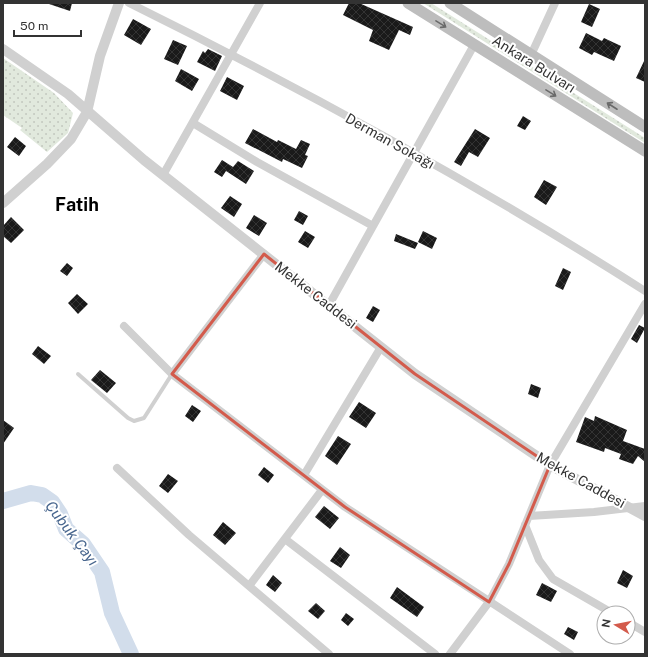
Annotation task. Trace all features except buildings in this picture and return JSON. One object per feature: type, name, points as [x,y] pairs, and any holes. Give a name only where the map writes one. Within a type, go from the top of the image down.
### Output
[{"type":"main road","name":"Ankara Bulvarı","points":[[408,3],[645,151]]},
{"type":"main road","name":"Ankara Bulvarı","points":[[450,3],[531,55],[644,124]]},
{"type":"street","points":[[3,203],[47,164],[71,139],[87,112],[100,56],[120,3]]},
{"type":"street","name":"Derman Sokağı","points":[[128,3],[232,54],[414,153],[572,245],[645,291]]},
{"type":"street","points":[[163,175],[260,3]]},
{"type":"street","points":[[531,55],[555,3]]},
{"type":"street","points":[[329,306],[474,45]]},
{"type":"street","name":"Mekke Caddesi","points":[[3,49],[68,94],[87,112],[163,175],[415,374],[550,466],[645,516]]},
{"type":"street","points":[[193,123],[257,162],[373,226]]},
{"type":"street","points":[[172,374],[264,254]]},
{"type":"street","points":[[450,654],[488,602],[509,564],[550,466],[645,304]]},
{"type":"street","points":[[124,326],[172,374],[345,507],[488,602],[570,654]]},
{"type":"street","points":[[304,475],[381,347]]},
{"type":"street","points":[[117,468],[189,535],[329,654]]},
{"type":"street","points":[[249,586],[322,490]]},
{"type":"street","points":[[529,516],[645,506]]},
{"type":"street","points":[[525,525],[539,560],[553,579],[598,605]]},
{"type":"street","points":[[285,539],[435,654]]},
{"type":"street","points":[[636,627],[645,632]]},
{"type":"lane","points":[[78,374],[128,418],[134,421],[144,418],[172,374]]},
{"type":"highlighted area","points":[[264,254],[415,374],[550,465],[509,564],[489,602],[345,507],[172,374]]},
{"type":"shaded area","points":[[423,3],[431,3],[645,138],[645,143]]},
{"type":"shaded area","points":[[3,58],[54,93],[73,113],[68,133],[47,152],[20,130],[22,128],[3,115]]},
{"type":"waterway","name":"Çubuk Çayı","points":[[3,501],[31,493],[42,495],[52,502],[60,514],[66,529],[83,544],[102,572],[112,613],[131,654]]},
{"type":"district","name":"Fatih","points":[[77,204]]}]
